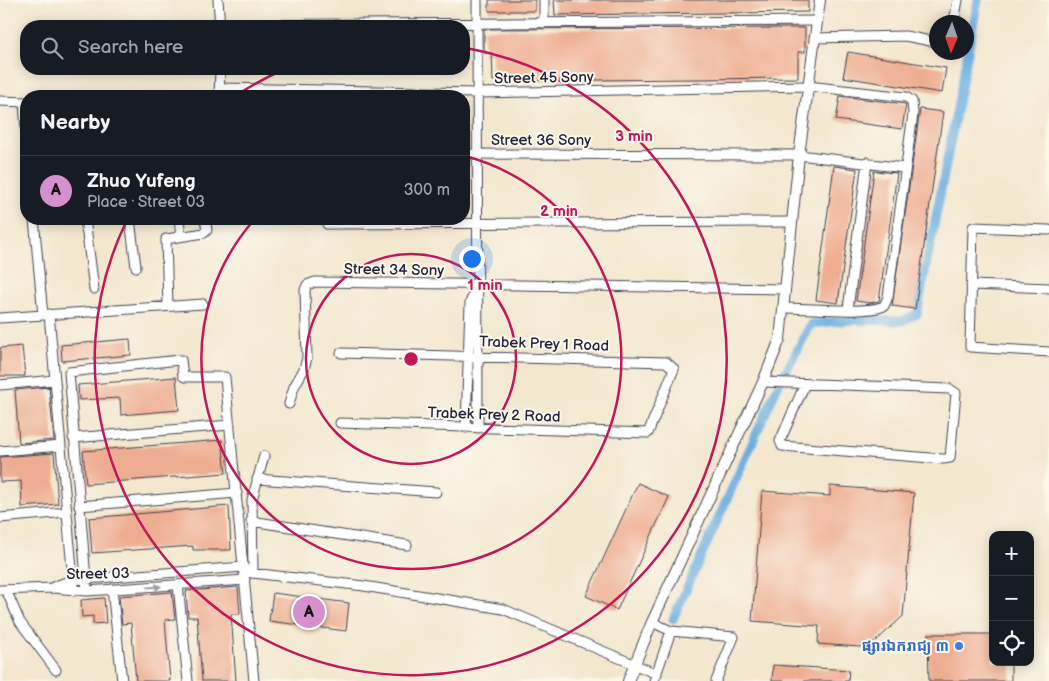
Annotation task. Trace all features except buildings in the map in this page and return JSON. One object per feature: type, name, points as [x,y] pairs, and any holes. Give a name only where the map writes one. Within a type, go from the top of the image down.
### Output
[{"type":"street","points":[[218,0],[220,20]]},
{"type":"street","points":[[477,0],[478,428]]},
{"type":"street","points":[[544,0],[544,23]]},
{"type":"street","points":[[628,681],[652,622],[766,382],[780,339],[799,155],[820,0]]},
{"type":"street","points":[[955,15],[958,0]]},
{"type":"street","points":[[470,23],[817,21]]},
{"type":"street","points":[[814,38],[905,36],[929,41]]},
{"type":"street","points":[[220,75],[220,90]]},
{"type":"street","name":"Street 45 Sony","points":[[470,93],[808,86],[906,97],[912,101],[913,114],[904,168]]},
{"type":"street","points":[[0,101],[20,102]]},
{"type":"street","name":"Street 36 Sony","points":[[470,154],[799,155],[904,168]]},
{"type":"street","points":[[848,309],[867,162]]},
{"type":"street","points":[[784,308],[848,309],[879,308],[884,306],[888,297],[904,168]]},
{"type":"street","points":[[470,223],[792,222]]},
{"type":"street","points":[[35,225],[55,380],[74,592]]},
{"type":"street","points":[[86,225],[94,289]]},
{"type":"street","points":[[131,225],[136,267]]},
{"type":"street","points":[[180,225],[181,236]]},
{"type":"street","points":[[168,306],[165,242],[171,237],[204,233],[207,230],[206,225]]},
{"type":"street","points":[[1049,230],[973,227],[970,347],[1049,352]]},
{"type":"street","name":"Street 34 Sony","points":[[289,404],[294,387],[304,369],[307,358],[305,290],[307,284],[315,282],[478,286],[785,289]]},
{"type":"street","points":[[971,285],[1049,288]]},
{"type":"street","points":[[466,428],[470,303],[478,286]]},
{"type":"street","points":[[0,318],[203,304]]},
{"type":"street","name":"Trabek Prey 1 Road","points":[[341,353],[479,355],[666,362],[674,369],[648,433]]},
{"type":"street","points":[[87,591],[69,372],[181,360],[183,376],[185,377],[225,378],[247,573],[254,681]]},
{"type":"street","points":[[0,385],[55,380]]},
{"type":"street","points":[[766,382],[950,389],[956,393],[950,458],[942,459],[782,446],[780,441],[801,384]]},
{"type":"street","name":"Trabek Prey 2 Road","points":[[340,423],[648,433]]},
{"type":"street","points":[[73,438],[230,425]]},
{"type":"street","points":[[0,451],[61,446]]},
{"type":"street","points":[[247,573],[251,521],[257,479],[264,456]]},
{"type":"street","points":[[257,479],[436,492]]},
{"type":"street","points":[[79,506],[237,493]]},
{"type":"street","points":[[0,518],[67,512]]},
{"type":"street","points":[[251,521],[407,545]]},
{"type":"street","points":[[247,573],[364,586],[503,609],[635,664],[656,678],[671,631]]},
{"type":"street","name":"Street 03","points":[[53,588],[72,580],[247,573]]},
{"type":"street","name":"Street 03","points":[[53,588],[74,592],[178,585],[247,573]]},
{"type":"street","points":[[178,585],[188,681]]},
{"type":"street","points":[[53,588],[3,590],[20,622],[56,670]]},
{"type":"street","points":[[112,589],[122,681]]},
{"type":"street","points":[[652,622],[671,631],[734,637],[716,681]]},
{"type":"waterway","points":[[673,619],[777,388],[811,324],[851,320],[902,321],[917,314],[978,0]]},
{"type":"place","name":"Zhuo Yufeng","points":[[309,612]]},
{"type":"place","name":"ផ្សារឯករាជ្យ ៣","points":[[959,646]]}]
